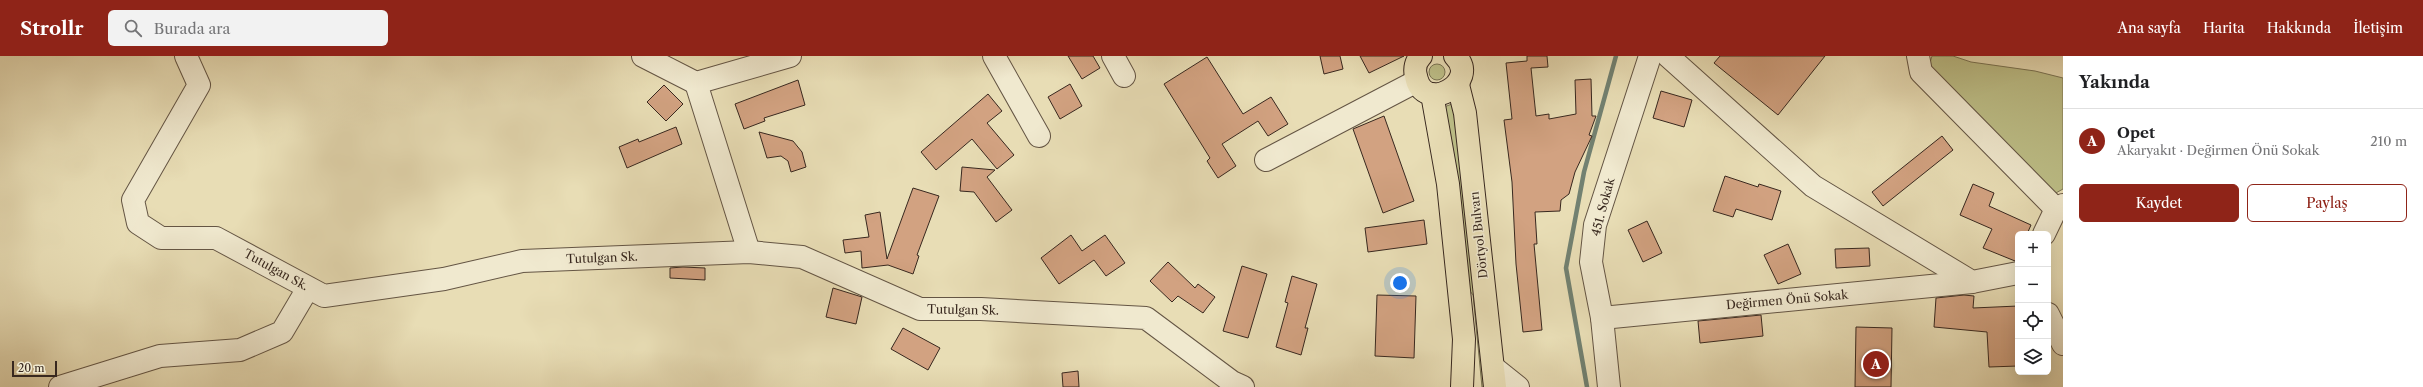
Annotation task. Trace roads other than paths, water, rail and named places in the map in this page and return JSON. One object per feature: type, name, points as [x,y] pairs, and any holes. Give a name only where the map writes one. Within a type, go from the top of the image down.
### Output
[{"type":"main road","name":"Dörtyol Bulvarı","points":[[1419,57],[1415,70],[1424,88],[1448,184],[1464,339],[1460,385]]},
{"type":"main road","name":"Dörtyol Bulvarı","points":[[1459,57],[1462,72],[1458,84],[1465,114],[1494,377]]},
{"type":"main road","points":[[1424,88],[1446,94],[1458,84]]},
{"type":"street","name":"Tutulgan Sk.","points":[[186,56],[199,85],[133,200],[138,223],[161,238],[216,238],[324,296],[444,279],[522,261],[749,252],[802,257],[920,309],[981,309],[1146,318],[1232,382],[1243,387]]},
{"type":"street","points":[[643,56],[696,83],[790,56]]},
{"type":"street","points":[[994,56],[1039,136]]},
{"type":"street","points":[[1113,56],[1124,76]]},
{"type":"street","name":"451. Sokak","points":[[1608,387],[1602,318],[1591,262],[1595,225],[1650,56]]},
{"type":"street","points":[[1668,56],[1813,186],[1972,282]]},
{"type":"street","points":[[1918,56],[1921,72],[2059,207],[2046,231]]},
{"type":"street","points":[[696,83],[749,252]]},
{"type":"street","points":[[1266,160],[1424,88]]},
{"type":"street","name":"Değirmen Önü Sokak","points":[[1602,318],[1972,282],[2015,274]]},
{"type":"street","points":[[60,387],[160,356],[240,350],[282,332],[308,288]]},
{"type":"street","points":[[2051,320],[2063,344]]},
{"type":"street","points":[[1494,377],[1518,387]]},
{"type":"waterway","points":[[1587,387],[1566,268],[1584,172],[1616,56]]},
{"type":"place","name":"Opet","points":[[1876,364]]}]
